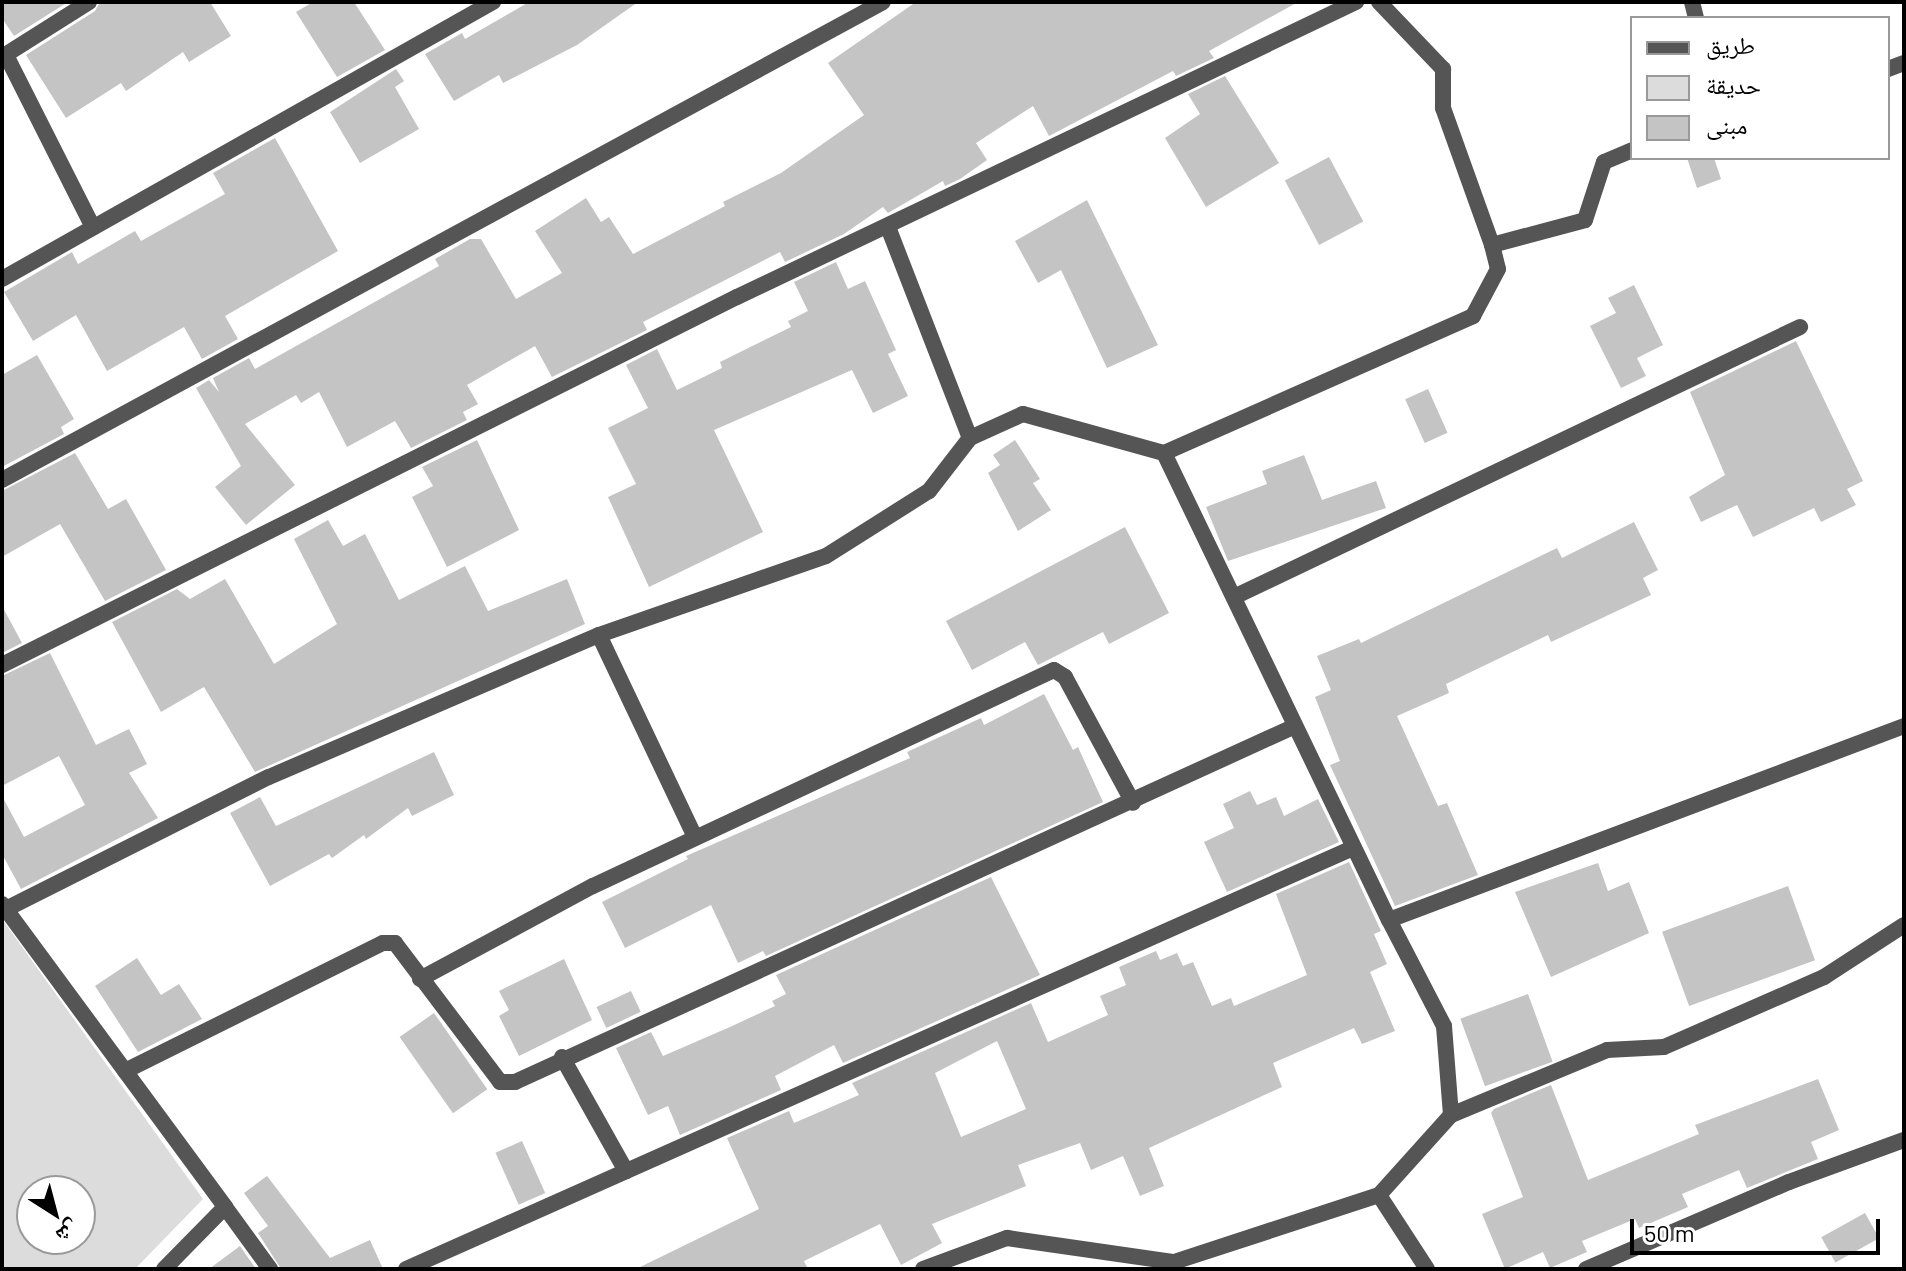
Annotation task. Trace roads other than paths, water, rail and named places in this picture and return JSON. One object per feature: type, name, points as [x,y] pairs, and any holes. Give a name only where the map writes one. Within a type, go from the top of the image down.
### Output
[{"type":"street","points":[[89,2],[4,56],[93,227]]},
{"type":"street","points":[[2,279],[493,2]]},
{"type":"street","points":[[2,480],[883,2]]},
{"type":"street","points":[[2,665],[722,304],[1356,2]]},
{"type":"street","points":[[270,1269],[4,906],[269,777],[599,635],[826,556],[929,491],[970,438],[1023,414],[1164,453],[1473,316],[1498,269],[1443,108],[1443,69],[1379,2]]},
{"type":"street","points":[[1492,245],[1585,220],[1604,162],[1630,151]]},
{"type":"street","points":[[888,227],[970,438]]},
{"type":"street","points":[[1236,596],[1800,327]]},
{"type":"street","points":[[1164,453],[1236,596],[1353,848],[1444,1026],[1451,1115]]},
{"type":"street","points":[[599,635],[695,837]]},
{"type":"street","points":[[420,979],[695,837],[1054,670],[1065,677],[1133,803]]},
{"type":"street","points":[[125,1071],[383,943],[395,943],[500,1082],[515,1082],[562,1057],[1133,803],[1295,726]]},
{"type":"street","points":[[1389,920],[1506,872],[1699,808],[1904,726]]},
{"type":"street","points":[[406,1269],[1353,848]]},
{"type":"street","points":[[923,1269],[1007,1238],[1174,1262],[1379,1195],[1451,1115],[1607,1050],[1664,1047],[1824,977],[1904,925]]},
{"type":"street","points":[[562,1057],[626,1171]]},
{"type":"street","points":[[1586,1269],[1789,1182],[1904,1140]]},
{"type":"street","points":[[1379,1195],[1427,1269]]},
{"type":"street","points":[[164,1269],[225,1207]]}]
